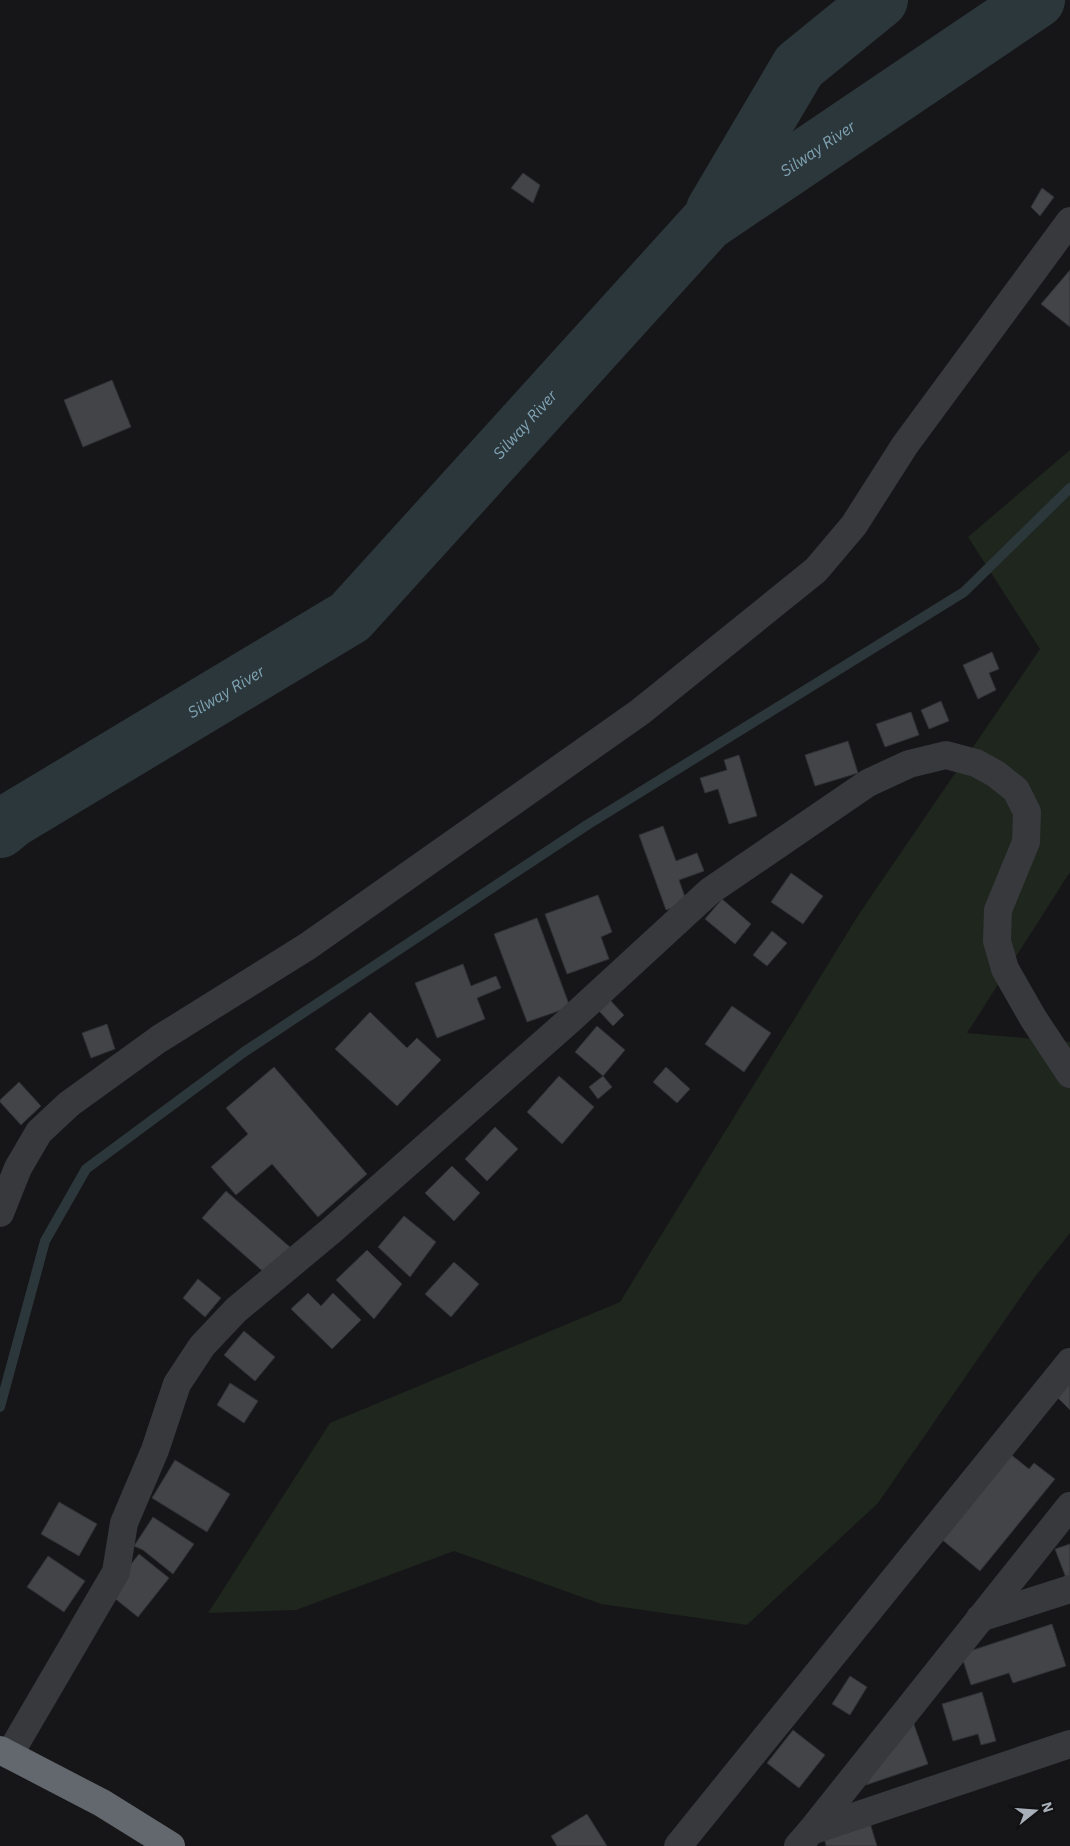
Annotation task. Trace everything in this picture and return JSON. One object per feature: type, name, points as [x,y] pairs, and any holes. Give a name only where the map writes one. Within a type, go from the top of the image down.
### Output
[{"type":"highway","points":[[5,1752],[102,1803],[171,1846]]},
{"type":"street","points":[[0,1213],[18,1168],[39,1132],[69,1104],[159,1039],[308,946],[640,712],[816,570],[854,525],[904,445],[1070,221]]},
{"type":"street","points":[[5,1752],[116,1572],[124,1523],[155,1450],[177,1384],[202,1346],[236,1310],[332,1230],[572,1018],[710,891],[868,783],[909,764],[946,755],[976,763],[996,774],[1016,790],[1026,812],[1026,842],[998,910],[996,941],[1005,970],[1033,1018],[1070,1074]]},
{"type":"street","points":[[678,1846],[1070,1362]]},
{"type":"street","points":[[805,1838],[1070,1506]]},
{"type":"street","points":[[980,1618],[1070,1589]]},
{"type":"street","points":[[805,1838],[882,1807],[1070,1744]]},
{"type":"street","points":[[842,1792],[882,1807]]},
{"type":"shaded area","points":[[1070,450],[1070,872],[967,1033],[1070,1042],[1070,1233],[1034,1278],[878,1503],[747,1625],[601,1604],[454,1551],[296,1610],[208,1613],[330,1423],[620,1302],[859,914],[1040,649],[968,537]]},
{"type":"building","points":[[523,173],[540,185],[533,203],[511,188]]},
{"type":"building","points":[[1042,188],[1054,197],[1040,216],[1031,207]]},
{"type":"building","points":[[1070,270],[1070,327],[1041,304]]},
{"type":"building","points":[[112,380],[131,427],[83,447],[64,400]]},
{"type":"building","points":[[992,652],[999,669],[989,673],[996,690],[978,699],[963,665]]},
{"type":"building","points":[[941,701],[949,721],[929,729],[921,710]]},
{"type":"building","points":[[911,712],[919,735],[885,747],[876,724]]},
{"type":"building","points":[[848,741],[858,773],[815,786],[805,755]]},
{"type":"building","points":[[739,755],[757,816],[729,824],[718,789],[705,793],[700,778],[727,770],[724,760]]},
{"type":"building","points":[[663,826],[676,861],[697,853],[704,871],[679,880],[687,903],[666,910],[639,835]]},
{"type":"building","points":[[791,873],[823,896],[803,924],[771,902]]},
{"type":"building","points":[[598,895],[612,932],[601,937],[609,959],[567,974],[545,914]]},
{"type":"building","points":[[722,899],[751,924],[735,944],[705,919]]},
{"type":"building","points":[[537,918],[570,1007],[527,1022],[494,934]]},
{"type":"building","points":[[772,931],[787,943],[767,966],[753,955]]},
{"type":"building","points":[[463,964],[471,986],[496,976],[501,988],[477,998],[485,1019],[437,1038],[415,983]]},
{"type":"building","points":[[609,999],[624,1015],[613,1026],[598,1010]]},
{"type":"building","points":[[732,1006],[771,1033],[744,1072],[705,1044]]},
{"type":"building","points":[[370,1012],[407,1048],[417,1038],[441,1060],[397,1106],[335,1049]]},
{"type":"building","points":[[107,1024],[115,1049],[91,1058],[82,1033]]},
{"type":"building","points":[[597,1026],[625,1050],[603,1076],[575,1052]]},
{"type":"building","points":[[274,1067],[367,1174],[318,1217],[272,1164],[236,1195],[211,1167],[248,1134],[226,1108]]},
{"type":"building","points":[[666,1067],[690,1089],[677,1103],[653,1082]]},
{"type":"building","points":[[559,1076],[594,1107],[562,1144],[527,1112]]},
{"type":"building","points":[[603,1076],[612,1087],[598,1099],[589,1087]]},
{"type":"building","points":[[19,1082],[41,1106],[21,1125],[0,1102]]},
{"type":"building","points":[[495,1127],[518,1149],[487,1181],[465,1159]]},
{"type":"building","points":[[452,1166],[480,1193],[454,1221],[425,1193]]},
{"type":"building","points":[[226,1191],[291,1248],[267,1275],[202,1218]]},
{"type":"building","points":[[404,1216],[436,1242],[410,1277],[378,1247]]},
{"type":"building","points":[[367,1250],[402,1284],[374,1319],[336,1280]]},
{"type":"building","points":[[454,1262],[479,1284],[451,1317],[425,1294]]},
{"type":"building","points":[[198,1279],[221,1298],[205,1317],[183,1298]]},
{"type":"building","points":[[308,1293],[321,1306],[333,1293],[361,1320],[332,1349],[291,1309]]},
{"type":"building","points":[[244,1331],[275,1357],[255,1381],[224,1355]]},
{"type":"building","points":[[1070,1382],[1070,1410],[1056,1396]]},
{"type":"building","points":[[230,1383],[258,1401],[244,1423],[217,1405]]},
{"type":"building","points":[[1009,1453],[1029,1469],[1034,1463],[1055,1479],[980,1571],[940,1538]]},
{"type":"building","points":[[175,1460],[230,1494],[207,1532],[152,1498]]},
{"type":"building","points":[[59,1502],[97,1524],[79,1556],[41,1534]]},
{"type":"building","points":[[153,1517],[194,1544],[173,1574],[143,1550],[134,1546]]},
{"type":"building","points":[[1070,1544],[1070,1577],[1066,1578],[1055,1549]]},
{"type":"building","points":[[139,1554],[169,1578],[138,1617],[108,1593]]},
{"type":"building","points":[[48,1556],[85,1581],[64,1612],[27,1587]]},
{"type":"building","points":[[1052,1624],[1066,1666],[1013,1683],[1009,1673],[971,1685],[961,1654]]},
{"type":"building","points":[[850,1676],[867,1687],[850,1715],[832,1704]]},
{"type":"building","points":[[982,1692],[996,1741],[981,1745],[978,1734],[953,1741],[942,1704]]},
{"type":"building","points":[[912,1719],[928,1764],[866,1785],[891,1743]]},
{"type":"building","points":[[793,1730],[825,1755],[799,1788],[767,1763]]},
{"type":"building","points":[[587,1814],[607,1846],[557,1846],[551,1836]]},
{"type":"building","points":[[870,1823],[877,1846],[826,1846],[824,1838]]},
{"type":"waterway","points":[[714,210],[799,66],[880,0]]},
{"type":"waterway","name":"Silway River","points":[[0,830],[12,820],[350,617],[707,223],[1037,0]]},
{"type":"waterway","points":[[0,1407],[45,1241],[86,1169],[244,1052],[587,825],[964,592],[1070,488]]}]
